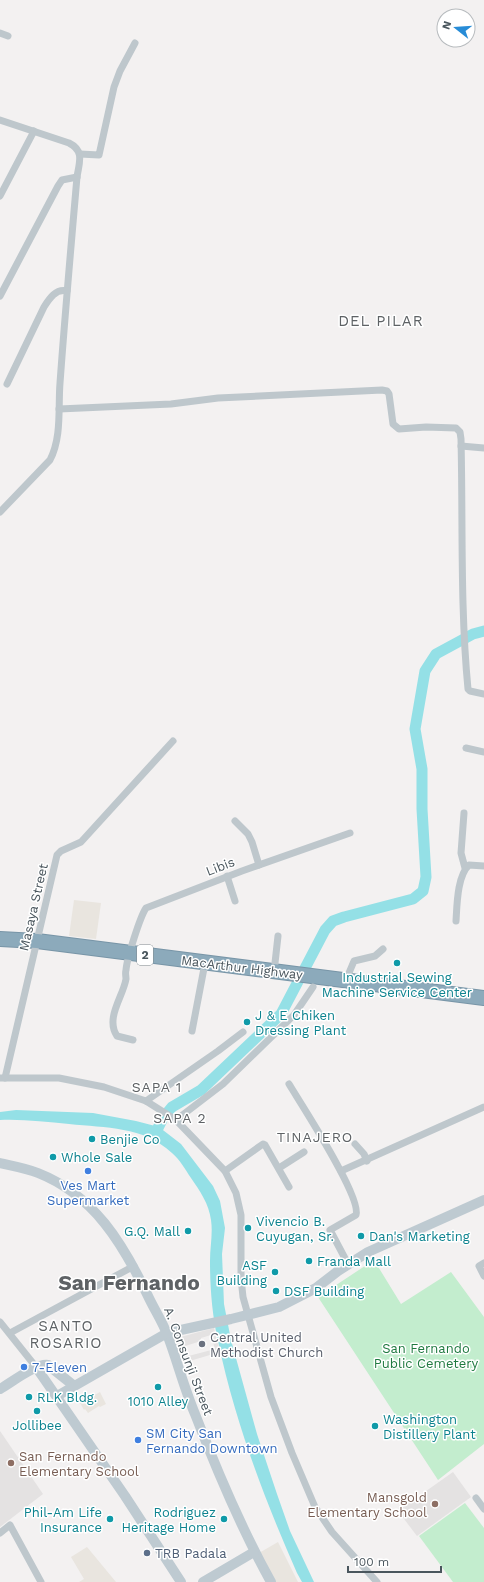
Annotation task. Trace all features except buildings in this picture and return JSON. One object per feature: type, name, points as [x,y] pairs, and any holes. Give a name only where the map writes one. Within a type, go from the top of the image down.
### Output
[{"type":"highway","name":"MacArthur Highway","points":[[0,939],[37,941],[290,973],[315,982],[346,980],[484,998]]},
{"type":"main road","name":"A. Consunji Street","points":[[0,1163],[38,1173],[55,1181],[72,1192],[105,1222],[128,1255],[166,1333],[195,1414],[216,1466],[254,1552],[271,1582]]},
{"type":"main road","points":[[57,1396],[73,1385],[166,1333],[279,1307],[316,1288],[348,1264],[368,1252],[484,1200]]},
{"type":"main road","points":[[0,1389],[36,1367],[42,1365],[48,1365],[73,1385]]},
{"type":"main road","points":[[36,1367],[125,1496],[181,1582]]},
{"type":"main road","points":[[203,1582],[254,1552]]},
{"type":"street","points":[[0,33],[8,36]]},
{"type":"street","points":[[80,154],[99,155],[114,87],[120,71],[135,43]]},
{"type":"street","points":[[0,120],[70,143],[76,146],[80,154],[67,291],[57,442],[50,460],[0,512]]},
{"type":"street","points":[[0,196],[34,131]]},
{"type":"street","points":[[0,296],[58,186],[62,180],[77,178]]},
{"type":"street","points":[[7,384],[44,307],[50,298],[57,292],[62,290],[67,291]]},
{"type":"street","points":[[59,409],[171,404],[218,398],[382,390],[387,391],[389,394],[393,424],[396,427],[401,429],[426,427],[456,428],[460,432],[462,446],[465,661],[468,688],[470,692],[484,694]]},
{"type":"street","points":[[462,446],[484,448]]},
{"type":"street","name":"Masaya Street","points":[[3,1078],[41,928],[57,856],[61,851],[81,842],[173,741]]},
{"type":"street","points":[[466,748],[484,752]]},
{"type":"street","points":[[464,813],[461,853],[466,868]]},
{"type":"street","points":[[235,822],[248,834],[259,865]]},
{"type":"street","name":"Libis","points":[[133,1040],[117,1036],[114,1021],[118,1001],[126,979],[126,969],[130,953],[146,908],[227,876],[350,833]]},
{"type":"street","points":[[456,921],[458,897],[463,874],[466,868],[469,866],[484,866]]},
{"type":"street","points":[[227,876],[235,901]]},
{"type":"street","points":[[274,972],[278,936]]},
{"type":"street","points":[[346,980],[354,961],[375,956],[384,949]]},
{"type":"street","points":[[192,1031],[205,963]]},
{"type":"street","points":[[176,1120],[223,1084],[294,1015],[315,982]]},
{"type":"street","points":[[146,1101],[243,1032]]},
{"type":"street","points":[[3,1078],[59,1078],[116,1090],[146,1101],[176,1120],[225,1171],[236,1193],[241,1215],[241,1278],[243,1297],[271,1397],[292,1453],[315,1507],[332,1532],[377,1582]]},
{"type":"street","points":[[288,1084],[341,1171],[353,1197],[357,1212],[354,1216],[330,1230],[348,1264]]},
{"type":"street","points":[[341,1171],[484,1107]]},
{"type":"street","points":[[225,1171],[264,1144],[290,1187]]},
{"type":"street","points":[[355,1144],[367,1160]]},
{"type":"street","points":[[279,1168],[304,1152]]},
{"type":"street","points":[[484,1263],[479,1266],[484,1276]]},
{"type":"street","points":[[10,1333],[134,1266]]},
{"type":"street","points":[[0,1322],[36,1367]]},
{"type":"street","points":[[476,1498],[484,1509]]},
{"type":"street","points":[[0,1533],[10,1525],[41,1582]]},
{"type":"shaded area","points":[[74,900],[101,903],[96,939],[69,936]]},
{"type":"shaded area","points":[[214,1328],[220,1352],[183,1363],[181,1358],[215,1349],[211,1335],[201,1338],[201,1341],[176,1349],[173,1339]]},
{"type":"shaded area","points":[[100,1392],[106,1404],[100,1407],[99,1406],[88,1413],[85,1409],[84,1410],[80,1403]]},
{"type":"shaded area","name":"San Fernando Elementary School","points":[[0,1431],[43,1494],[0,1527]]},
{"type":"shaded area","name":"Mansgold Elementary School","points":[[453,1472],[471,1497],[417,1536],[398,1511]]},
{"type":"shaded area","points":[[278,1542],[298,1582],[275,1582],[259,1553]]},
{"type":"shaded area","points":[[87,1547],[116,1582],[79,1582],[84,1579],[71,1557]]},
{"type":"green space","name":"San Fernando Public Cemetery","points":[[374,1260],[401,1304],[451,1272],[484,1317],[484,1444],[438,1480],[318,1297]]},
{"type":"green space","points":[[465,1503],[484,1528],[484,1582],[453,1582],[419,1536]]},
{"type":"water","points":[[16,1110],[93,1113],[159,1127],[181,1144],[213,1186],[220,1201],[225,1228],[222,1254],[224,1304],[231,1340],[257,1434],[277,1494],[290,1531],[314,1582],[302,1582],[297,1573],[262,1488],[233,1401],[218,1341],[213,1311],[210,1271],[211,1220],[204,1198],[198,1188],[175,1156],[161,1144],[149,1138],[136,1133],[110,1128],[34,1121],[0,1120],[0,1112]]},
{"type":"waterway","points":[[156,1132],[163,1118],[172,1107],[201,1090],[281,1014],[325,930],[333,921],[413,899],[423,891],[426,877],[422,809],[422,769],[415,729],[425,671],[436,654],[473,634],[484,631]]},
{"type":"place","name":"Industrial Sewing Machine Service Center","points":[[397,963]]},
{"type":"place","name":"J & E Chiken Dressing Plant","points":[[247,1022]]},
{"type":"place","name":"Benjie Co","points":[[92,1139]]},
{"type":"place","name":"Whole Sale","points":[[53,1157]]},
{"type":"place","name":"Ves Mart Supermarket","points":[[88,1171]]},
{"type":"place","name":"Vivencio B. Cuyugan, Sr.","points":[[248,1228]]},
{"type":"place","name":"G.Q. Mall","points":[[188,1231]]},
{"type":"place","name":"Dan's Marketing","points":[[361,1236]]},
{"type":"place","name":"Franda Mall","points":[[309,1261]]},
{"type":"place","name":"ASF Building","points":[[275,1272]]},
{"type":"place","name":"DSF Building","points":[[276,1291]]},
{"type":"place","name":"Central United Methodist Church","points":[[202,1344]]},
{"type":"place","name":"7-Eleven","points":[[24,1367]]},
{"type":"place","name":"1010 Alley","points":[[158,1387]]},
{"type":"place","name":"RLK Bldg.","points":[[29,1397]]},
{"type":"place","name":"Jollibee","points":[[37,1411]]},
{"type":"place","name":"Washington Distillery Plant","points":[[375,1426]]},
{"type":"place","name":"SM City San Fernando Downtown","points":[[138,1440]]},
{"type":"place","name":"San Fernando Elementary School","points":[[11,1463]]},
{"type":"place","name":"Mansgold Elementary School","points":[[435,1504]]},
{"type":"place","name":"Phil-Am Life Insurance","points":[[110,1519]]},
{"type":"place","name":"Rodriguez Heritage Home","points":[[224,1519]]},
{"type":"place","name":"TRB Padala","points":[[147,1553]]},
{"type":"district","name":"DEL PILAR","points":[[381,321]]},
{"type":"district","name":"SAPA 1","points":[[157,1087]]},
{"type":"district","name":"SAPA 2","points":[[180,1118]]},
{"type":"district","name":"TINAJERO","points":[[315,1137]]},
{"type":"district","name":"San Fernando","points":[[129,1283]]},
{"type":"district","name":"SANTO ROSARIO","points":[[66,1334]]}]
